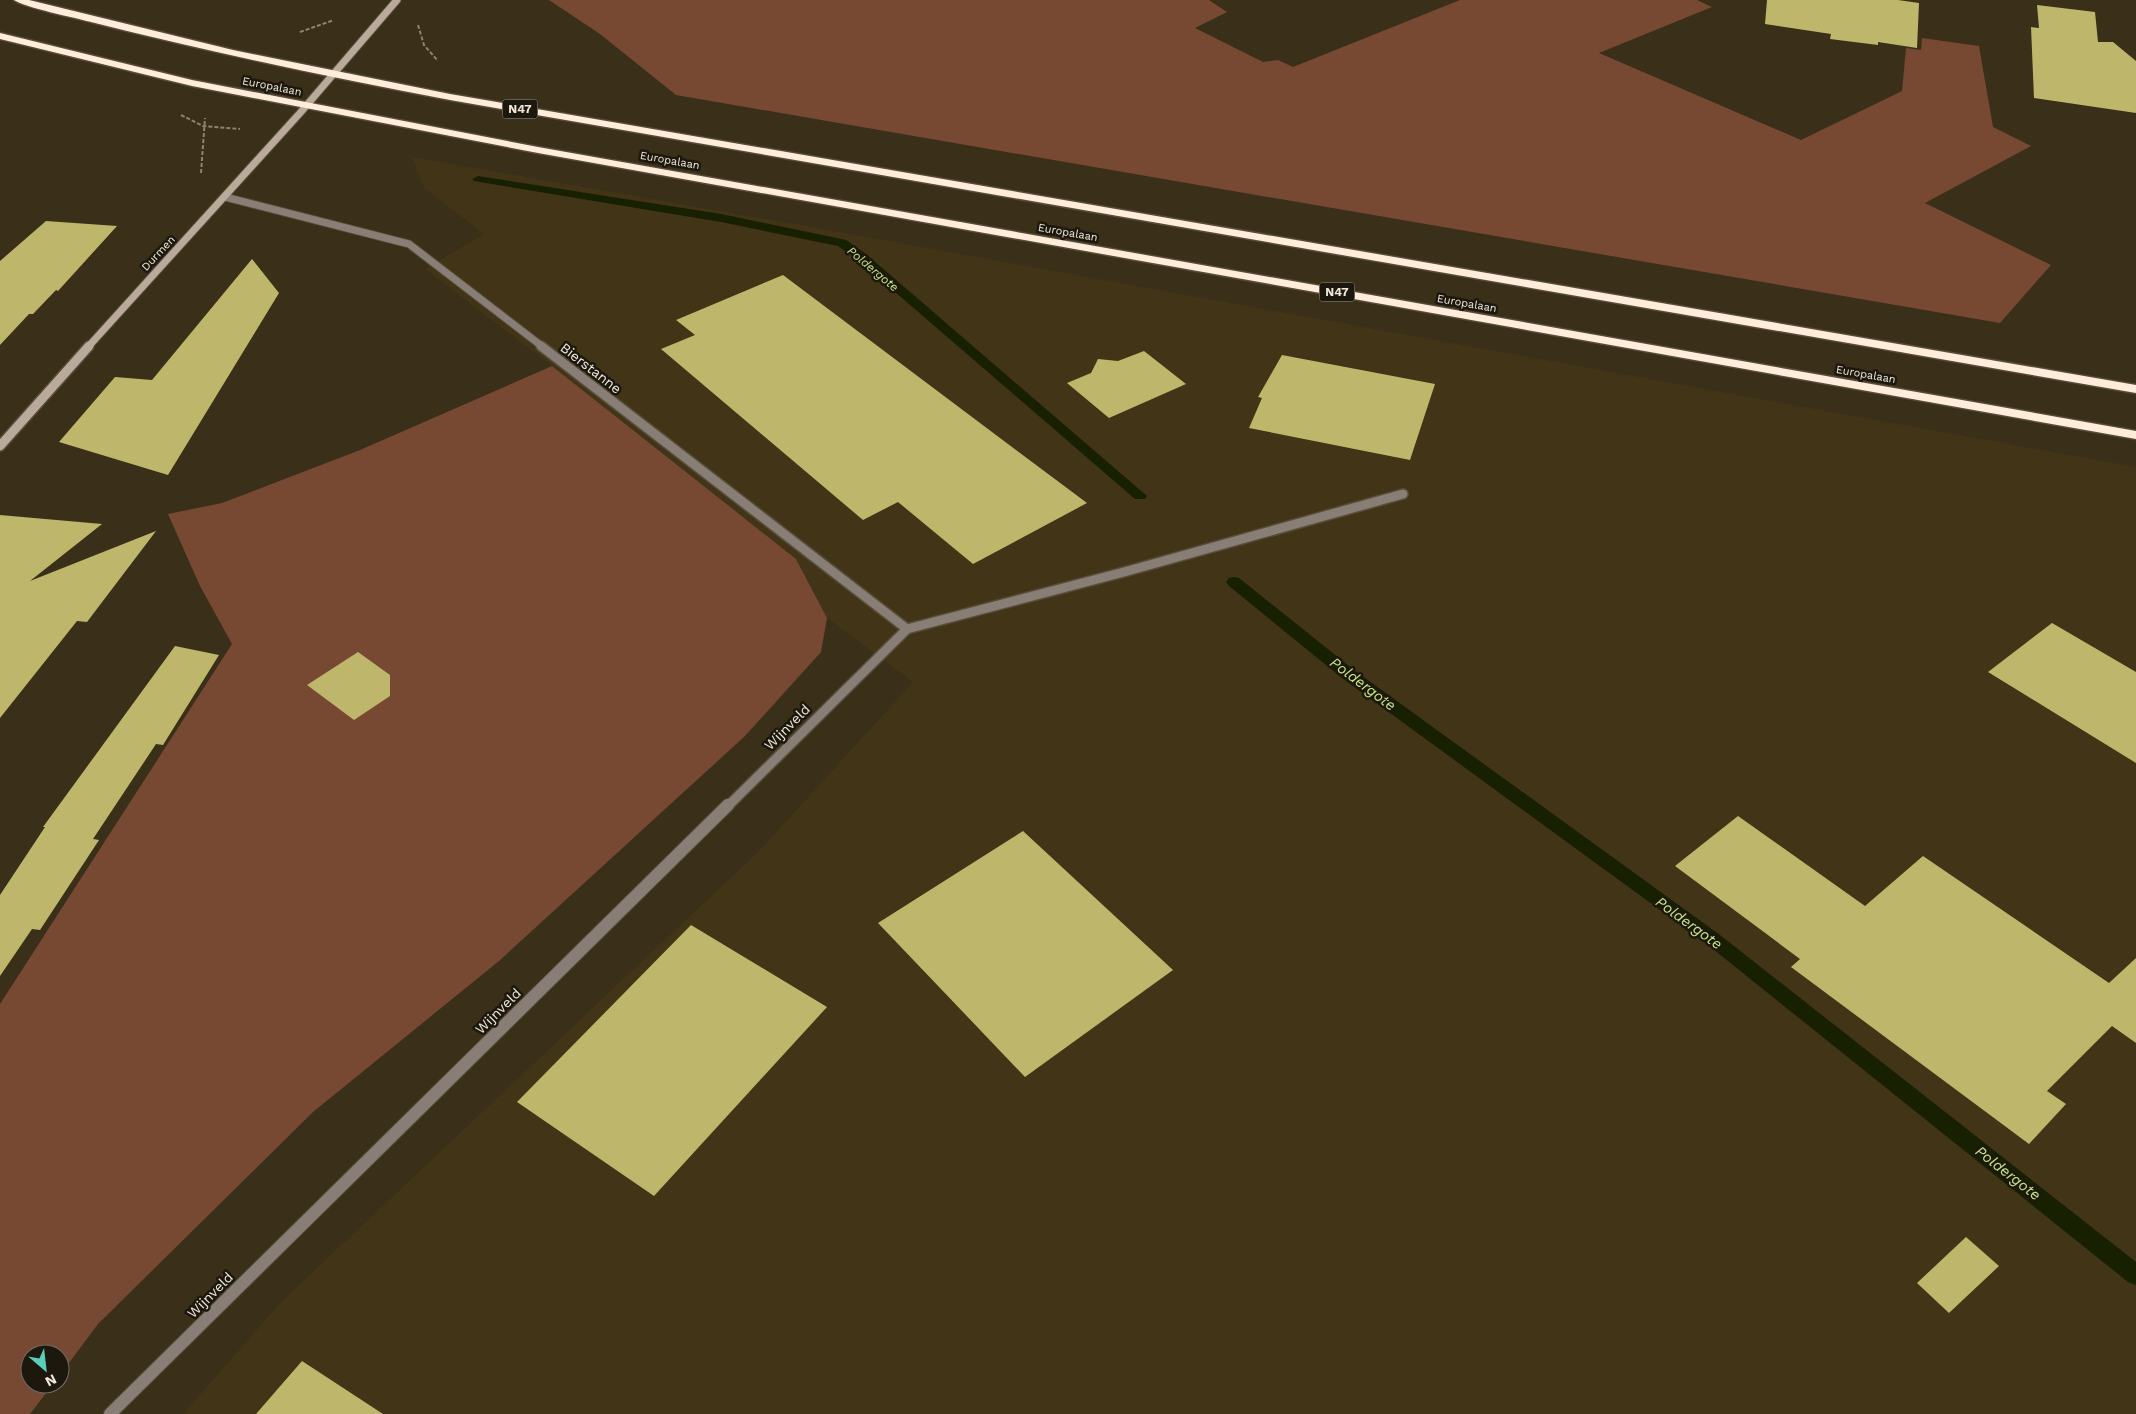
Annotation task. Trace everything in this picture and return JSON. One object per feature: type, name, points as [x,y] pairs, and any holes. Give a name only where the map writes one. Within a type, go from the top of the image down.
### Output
[{"type":"highway","name":"Europalaan","points":[[19,0],[222,51],[333,75],[2136,389]]},
{"type":"highway","name":"Europalaan","points":[[0,36],[192,83],[557,153],[2136,435]]},
{"type":"street","name":"Durmen","points":[[0,446],[150,277],[307,106],[397,0]]},
{"type":"street","name":"Bierstanne","points":[[225,197],[409,244],[907,629]]},
{"type":"street","points":[[907,629],[1124,572],[1403,494]]},
{"type":"street","name":"Wijnveld","points":[[110,1414],[907,629]]},
{"type":"path","points":[[296,33],[335,20]]},
{"type":"shaded area","points":[[549,0],[1209,0],[1227,12],[1195,28],[1263,62],[1278,60],[1293,67],[1460,0],[1697,0],[1712,7],[1599,53],[1801,140],[1902,91],[1906,48],[1921,50],[1922,38],[1979,46],[1993,127],[2031,146],[1925,203],[2051,265],[2000,323],[676,95],[600,34]]},
{"type":"shaded area","points":[[412,157],[806,226],[2136,467],[2136,1414],[183,1414],[283,1300],[760,850],[913,682],[827,618],[796,559],[552,366],[425,269],[484,234],[424,188]]},
{"type":"shaded area","points":[[552,366],[796,559],[827,618],[821,652],[745,736],[499,961],[313,1112],[98,1324],[70,1362],[70,1344],[20,1344],[20,1394],[45,1394],[30,1414],[0,1414],[0,1004],[232,644],[200,586],[168,514],[222,503],[360,450]]},
{"type":"building","points":[[1767,0],[1898,0],[1919,3],[1917,48],[1878,42],[1878,45],[1830,39],[1831,34],[1765,24]]},
{"type":"building","points":[[2037,5],[2095,12],[2098,42],[2113,42],[2136,61],[2136,113],[2034,98],[2031,27],[2039,28]]},
{"type":"building","points":[[46,221],[117,226],[58,291],[56,290],[33,314],[29,314],[0,345],[0,261]]},
{"type":"building","points":[[252,259],[279,293],[168,475],[59,442],[115,377],[152,380]]},
{"type":"building","points":[[783,275],[1087,503],[973,564],[898,502],[863,520],[661,349],[695,335],[676,320]]},
{"type":"building","points":[[1144,351],[1186,384],[1109,418],[1067,383],[1091,373],[1098,359],[1118,361]]},
{"type":"building","points":[[1282,355],[1435,384],[1410,460],[1249,428],[1262,398],[1258,397]]},
{"type":"building","points":[[0,515],[102,524],[30,581],[156,531],[87,622],[77,621],[0,718]]},
{"type":"building","points":[[2052,623],[2136,672],[2136,763],[1988,672]]},
{"type":"building","points":[[175,646],[219,655],[163,745],[156,744],[93,839],[99,840],[40,930],[32,929],[0,976],[0,895],[45,827],[43,827]]},
{"type":"building","points":[[358,652],[390,675],[390,696],[354,720],[307,685]]},
{"type":"building","points":[[1738,816],[1865,906],[1923,856],[2109,983],[2136,958],[2136,1043],[2112,1026],[2047,1091],[2066,1104],[2029,1144],[1791,967],[1800,959],[1675,866]]},
{"type":"building","points":[[1023,831],[1173,970],[1025,1077],[878,923]]},
{"type":"building","points":[[691,925],[827,1007],[654,1196],[517,1102]]},
{"type":"building","points":[[1966,1237],[1999,1266],[1949,1313],[1917,1283]]},
{"type":"building","points":[[302,1361],[383,1414],[256,1414]]},
{"type":"waterway","name":"Poldergote","points":[[478,179],[721,218],[842,243],[862,257],[1140,496]]},
{"type":"waterway","name":"Poldergote","points":[[1234,582],[1348,674],[1714,940],[2136,1275]]}]
